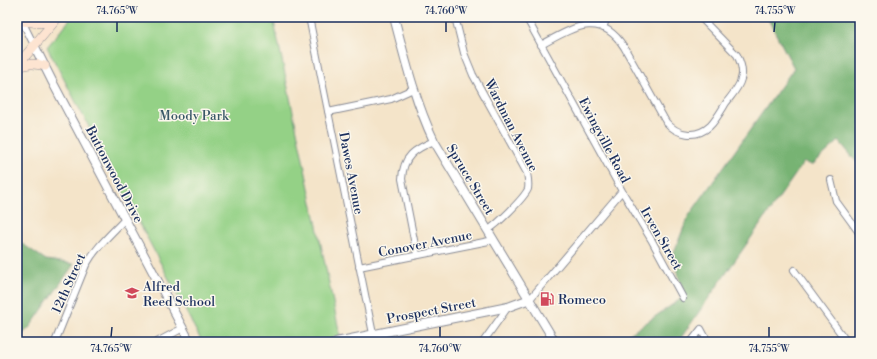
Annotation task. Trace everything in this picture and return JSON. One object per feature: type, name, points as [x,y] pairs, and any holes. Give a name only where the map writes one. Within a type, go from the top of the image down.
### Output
[{"type":"main road","points":[[21,19],[41,23],[57,18]]},
{"type":"main road","points":[[17,67],[57,18]]},
{"type":"main road","points":[[17,67],[33,63],[45,66]]},
{"type":"street","name":"Dawes Avenue","points":[[309,17],[373,334]]},
{"type":"street","name":"Spruce Street","points":[[394,17],[420,108],[434,141],[555,342]]},
{"type":"street","name":"Wardman Avenue","points":[[455,17],[464,53],[473,75],[523,166],[529,184],[525,193],[495,226],[488,230]]},
{"type":"street","name":"Ewingville Road","points":[[526,17],[622,190],[530,299]]},
{"type":"street","points":[[603,28],[607,17]]},
{"type":"street","points":[[541,45],[579,26],[592,25],[603,28],[615,35],[620,40],[666,122],[675,130],[686,134],[692,134],[704,131],[713,123],[739,85],[742,73],[737,56],[700,17]]},
{"type":"street","name":"Buttonwood Drive","points":[[21,19],[190,342]]},
{"type":"street","points":[[328,112],[392,99],[414,89]]},
{"type":"street","points":[[417,255],[402,179],[402,172],[406,160],[410,155],[422,146],[434,141]]},
{"type":"street","points":[[831,180],[836,201],[860,234]]},
{"type":"street","name":"Irven Street","points":[[622,190],[652,241],[682,298]]},
{"type":"street","name":"12th Street","points":[[55,342],[86,265],[97,248],[125,219]]},
{"type":"street","name":"Conover Avenue","points":[[359,267],[494,240]]},
{"type":"street","points":[[794,270],[847,342]]},
{"type":"street","name":"Prospect Street","points":[[336,342],[363,339],[373,334],[508,307],[530,299]]},
{"type":"street","points":[[483,342],[508,307]]},
{"type":"street","points":[[157,342],[183,328]]},
{"type":"street","points":[[691,342],[701,329],[708,342]]},
{"type":"green space","name":"Moody Park","points":[[72,17],[273,17],[341,340],[334,342],[202,342],[47,47]]},
{"type":"green space","points":[[775,17],[860,17],[860,166],[839,141],[812,165],[804,162],[678,342],[618,342],[685,296],[672,257],[688,217],[794,68],[768,19]]},
{"type":"green space","points":[[21,243],[46,260],[74,264],[30,327],[17,339],[17,246]]},
{"type":"place","name":"Alfred Reed School","points":[[132,293]]},
{"type":"place","name":"Romeco","points":[[547,299]]}]
